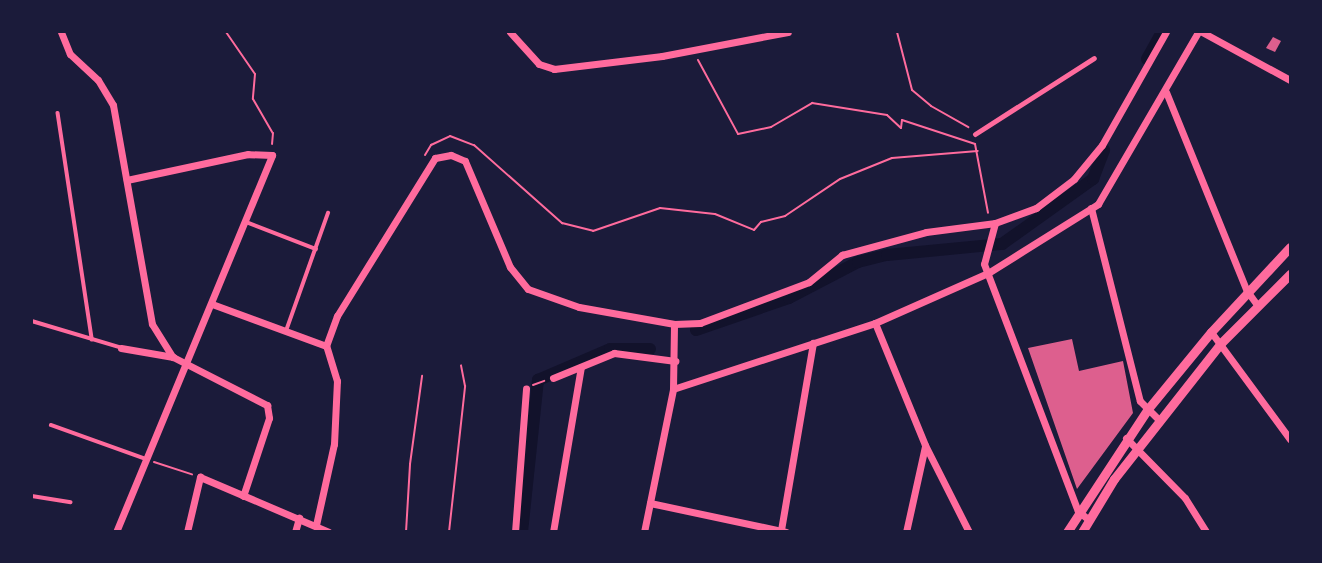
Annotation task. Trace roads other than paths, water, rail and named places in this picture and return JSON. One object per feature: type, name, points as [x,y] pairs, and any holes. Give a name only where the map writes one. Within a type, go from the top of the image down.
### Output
[{"type":"street","points":[[61,32],[71,54],[98,80],[113,105],[152,324],[173,357]]},
{"type":"street","points":[[510,32],[539,64],[554,69],[693,50],[788,32]]},
{"type":"street","points":[[316,525],[334,444],[337,381],[326,346],[337,316],[429,164],[451,155],[470,168],[510,267],[528,289],[579,307],[674,324],[700,323],[808,282],[842,255],[926,232],[991,223],[1036,208],[1074,180],[1102,145],[1166,32]]},
{"type":"street","points":[[673,389],[875,323],[988,273],[1091,208],[1166,92],[1200,32],[1290,80]]},
{"type":"street","points":[[975,134],[1094,58]]},
{"type":"street","points":[[1166,92],[1247,291],[1257,305]]},
{"type":"street","points":[[116,531],[143,458],[212,304],[272,155],[248,154],[127,180]]},
{"type":"street","points":[[1091,208],[1140,401],[1160,421]]},
{"type":"street","points":[[991,223],[984,264],[1078,511],[1088,519]]},
{"type":"street","points":[[1067,531],[1147,410],[1211,332],[1290,247]]},
{"type":"street","points":[[1082,531],[1138,449],[1221,343],[1290,274]]},
{"type":"street","points":[[212,304],[326,346]]},
{"type":"street","points":[[875,323],[925,446],[969,531]]},
{"type":"street","points":[[644,531],[673,389],[674,324]]},
{"type":"street","points":[[1211,332],[1289,433]]},
{"type":"street","points":[[650,503],[783,531],[813,343]]},
{"type":"street","points":[[121,348],[173,357],[261,400],[269,409],[243,496]]},
{"type":"street","points":[[553,378],[614,353],[675,361]]},
{"type":"street","points":[[553,531],[580,367]]},
{"type":"street","points":[[515,531],[526,388]]},
{"type":"street","points":[[1126,438],[1185,498],[1206,531]]},
{"type":"street","points":[[906,531],[925,446]]},
{"type":"street","points":[[187,531],[200,477],[328,531]]},
{"type":"street","points":[[295,531],[299,518]]},
{"type":"lane","points":[[58,113],[92,339]]},
{"type":"lane","points":[[286,331],[328,213]]},
{"type":"lane","points":[[245,222],[316,249]]},
{"type":"lane","points":[[32,321],[121,348]]},
{"type":"lane","points":[[51,425],[143,458]]},
{"type":"lane","points":[[32,496],[71,502]]},
{"type":"waterway","points":[[1147,59],[1162,32]]},
{"type":"waterway","points":[[696,330],[789,298],[858,262],[887,255],[1002,244],[1093,179],[1104,150]]},
{"type":"waterway","points":[[522,532],[538,380],[610,349],[650,349]]}]
